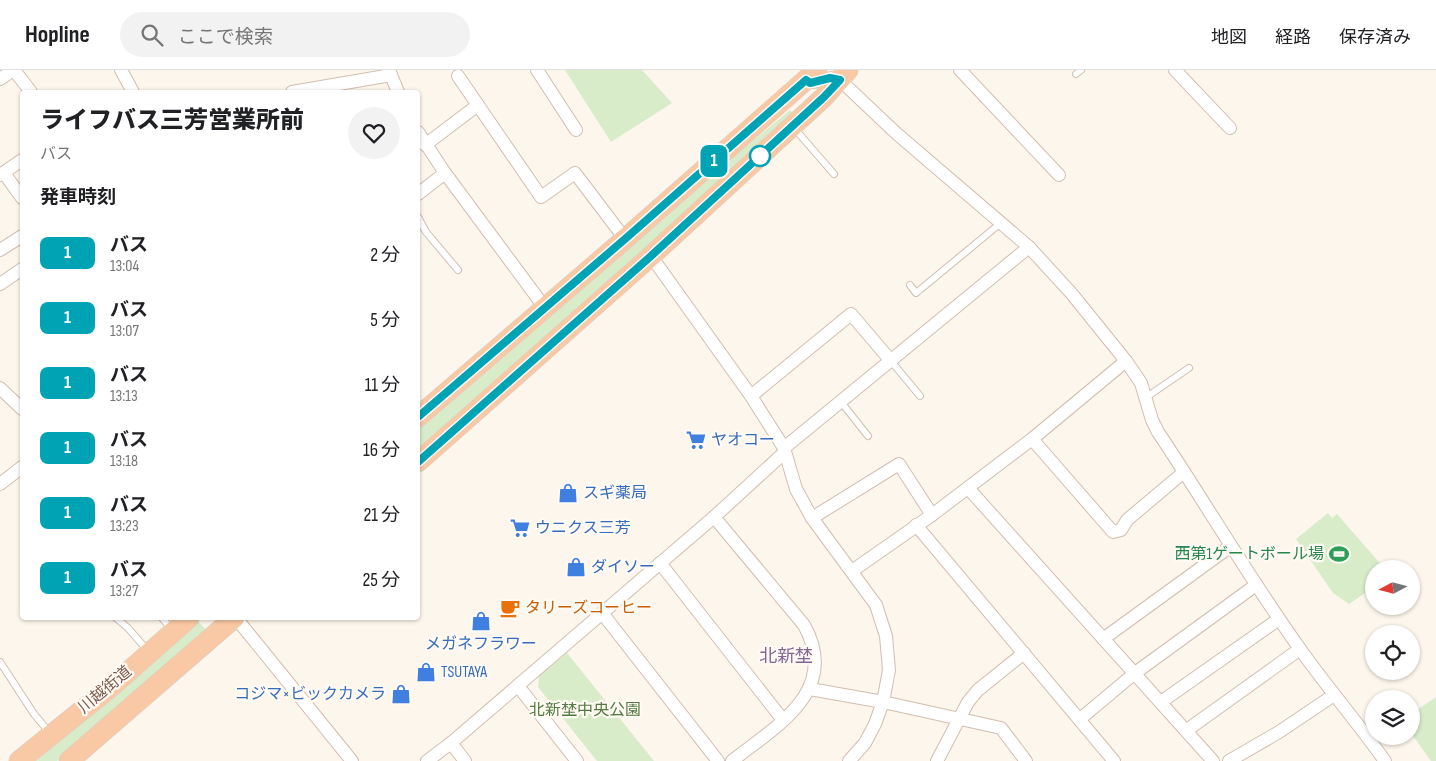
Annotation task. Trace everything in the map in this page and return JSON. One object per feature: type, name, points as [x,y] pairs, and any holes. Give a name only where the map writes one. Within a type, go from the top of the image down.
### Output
[{"type":"highway","points":[[420,415],[625,239],[811,75]]},
{"type":"highway","points":[[420,460],[651,256],[824,97],[844,75]]},
{"type":"highway","name":"川越街道","points":[[19,761],[149,653],[168,624],[182,620]]},
{"type":"highway","name":"川越街道","points":[[69,761],[233,620]]},
{"type":"street","points":[[0,78],[14,70],[29,90]]},
{"type":"street","points":[[121,70],[130,90]]},
{"type":"street","points":[[537,70],[576,130]]},
{"type":"street","points":[[960,70],[1058,174]]},
{"type":"street","points":[[1175,70],[1230,128]]},
{"type":"street","points":[[313,90],[390,72],[397,90]]},
{"type":"street","points":[[811,75],[810,83],[844,75],[896,133],[1029,246],[1072,294],[1126,361],[1141,383],[1152,420],[1158,432],[1256,586],[1300,650],[1385,761]]},
{"type":"street","points":[[458,76],[541,197],[575,173],[625,239]]},
{"type":"street","points":[[425,145],[478,105]]},
{"type":"street","points":[[420,136],[445,173],[545,308]]},
{"type":"street","points":[[20,161],[2,174],[20,196]]},
{"type":"street","points":[[420,192],[445,173]]},
{"type":"street","points":[[0,250],[20,237]]},
{"type":"street","points":[[427,761],[451,743],[660,564],[714,517],[785,450],[1029,246]]},
{"type":"street","points":[[651,256],[751,396],[785,450],[796,489],[812,518],[876,605],[886,636],[889,670],[883,702],[875,724],[865,743],[849,761]]},
{"type":"street","points":[[0,284],[20,270]]},
{"type":"street","points":[[751,396],[851,314],[892,361]]},
{"type":"street","points":[[852,571],[932,515],[1032,439],[1126,361]]},
{"type":"street","points":[[0,388],[20,407]]},
{"type":"street","points":[[1032,439],[1113,532],[1122,530],[1127,520],[1184,472]]},
{"type":"street","points":[[812,518],[899,464],[932,515]]},
{"type":"street","points":[[0,484],[20,469]]},
{"type":"street","points":[[968,488],[1214,761]]},
{"type":"street","points":[[714,517],[804,625],[812,640],[815,655],[815,673],[810,689],[798,707],[732,761]]},
{"type":"street","points":[[916,525],[1114,761]]},
{"type":"street","points":[[1104,639],[1231,546]]},
{"type":"street","points":[[660,564],[783,720]]},
{"type":"street","points":[[1080,719],[1135,673],[1256,586]]},
{"type":"street","points":[[602,613],[718,761]]},
{"type":"street","points":[[1161,702],[1279,619]]},
{"type":"street","points":[[237,620],[352,761]]},
{"type":"street","points":[[1187,730],[1300,650]]},
{"type":"street","points":[[937,761],[968,702],[978,690],[1024,653]]},
{"type":"street","points":[[518,686],[577,761]]},
{"type":"street","points":[[810,689],[883,702],[1001,728],[1026,761]]},
{"type":"street","points":[[1229,761],[1279,732],[1334,695]]},
{"type":"street","points":[[451,743],[465,761]]},
{"type":"lane","points":[[793,126],[834,174]]},
{"type":"lane","points":[[420,221],[426,232],[458,270]]},
{"type":"lane","points":[[910,285],[916,293],[1002,222]]},
{"type":"lane","points":[[892,361],[920,396]]},
{"type":"lane","points":[[1145,398],[1188,368]]},
{"type":"lane","points":[[842,402],[868,436]]},
{"type":"lane","points":[[118,620],[128,628],[149,653]]},
{"type":"lane","points":[[0,662],[34,714],[51,735]]},
{"type":"green space","points":[[565,70],[642,70],[672,103],[611,142]]},
{"type":"green space","points":[[790,110],[794,115],[420,451],[420,425],[639,235]]},
{"type":"green space","name":"西第1ゲートボール場","points":[[1328,513],[1332,518],[1337,514],[1377,560],[1365,560],[1365,593],[1349,604],[1333,593],[1296,539]]},
{"type":"green space","points":[[198,621],[207,631],[57,761],[29,761]]},
{"type":"green space","name":"北新埜中央公園","points":[[567,653],[654,761],[597,761],[538,687],[539,676]]},
{"type":"green space","points":[[1436,697],[1436,761],[1431,761],[1420,745],[1420,708]]},
{"type":"bus line","name":"1","points":[[420,415],[806,80],[810,83],[830,78],[840,80],[824,97],[651,256],[420,460]]},
{"type":"place","name":"ヤオコー","points":[[696,440]]},
{"type":"place","name":"スギ薬局","points":[[568,493]]},
{"type":"place","name":"ウニクス三芳","points":[[520,528]]},
{"type":"place","name":"西第1ゲートボール場","points":[[1339,554]]},
{"type":"place","name":"ダイソー","points":[[576,567]]},
{"type":"place","name":"タリーズコーヒー","points":[[510,608]]},
{"type":"place","name":"メガネフラワー","points":[[481,621]]},
{"type":"place","name":"TSUTAYA","points":[[426,672]]},
{"type":"place","name":"コジマ×ビックカメラ","points":[[401,694]]},
{"type":"district","name":"北新埜","points":[[786,656]]}]
